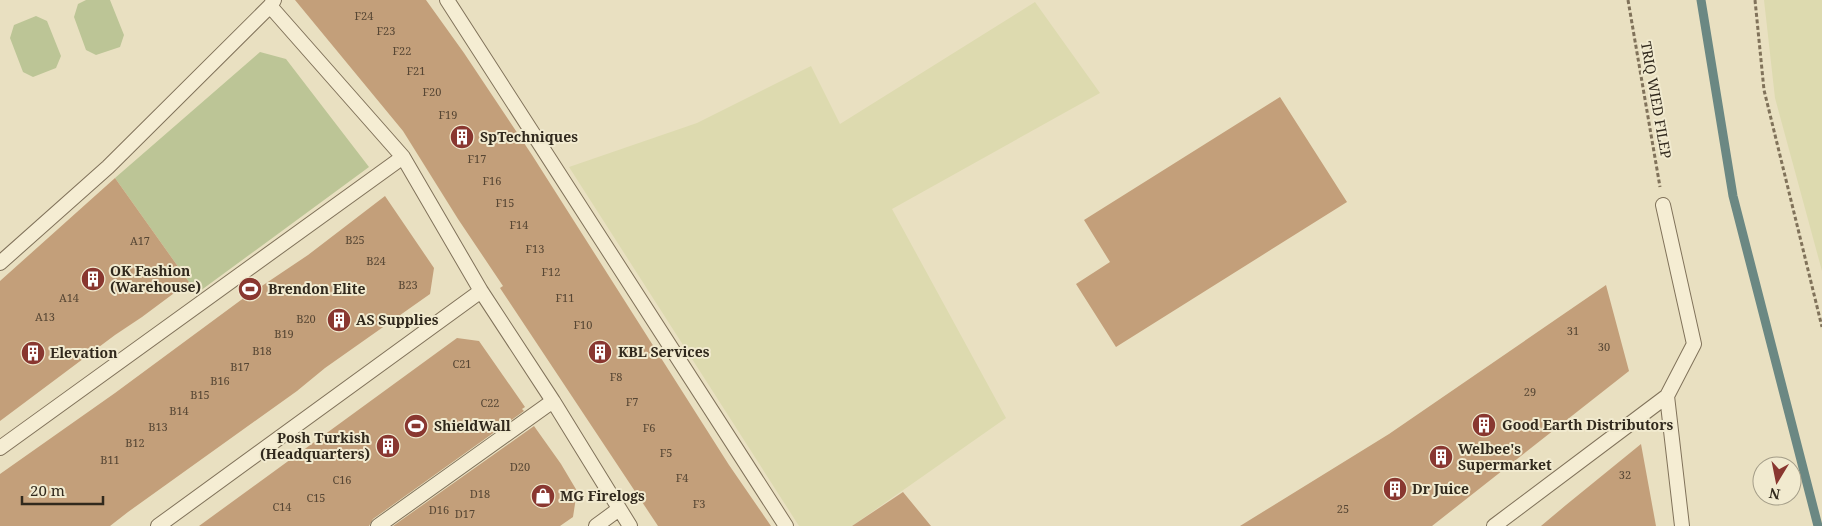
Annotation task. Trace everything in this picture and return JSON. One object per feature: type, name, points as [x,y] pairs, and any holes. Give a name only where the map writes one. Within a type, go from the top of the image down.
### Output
[{"type":"lane","points":[[447,0],[786,526]]},
{"type":"lane","points":[[0,263],[108,167],[272,3],[403,158],[481,290],[553,401],[630,526]]},
{"type":"lane","points":[[0,448],[403,158]]},
{"type":"lane","points":[[1494,526],[1667,396],[1694,344],[1662,205]]},
{"type":"lane","points":[[158,526],[481,290]]},
{"type":"lane","points":[[1667,396],[1682,526]]},
{"type":"lane","points":[[378,526],[553,401]]},
{"type":"lane","points":[[596,526],[619,509]]},
{"type":"path","name":"TRIQ WIED FILEP","points":[[1628,0],[1662,205]]},
{"type":"path","points":[[1756,0],[1764,90],[1822,327]]},
{"type":"shaded area","points":[[1764,0],[1822,0],[1822,271],[1775,98]]},
{"type":"shaded area","points":[[1035,2],[1100,93],[892,209],[1006,418],[852,526],[799,526],[569,167],[697,123],[811,66],[840,124]]},
{"type":"green space","points":[[86,0],[110,0],[124,35],[120,47],[96,55],[86,50],[74,17],[78,4]]},
{"type":"green space","points":[[36,16],[47,21],[61,56],[56,68],[33,77],[23,72],[10,38],[14,25]]},
{"type":"green space","points":[[260,52],[286,59],[369,167],[200,291],[189,282],[115,178]]},
{"type":"building","points":[[295,0],[426,0],[532,155],[729,465],[771,526],[658,526],[500,288],[503,286],[403,131]]},
{"type":"building","points":[[1280,97],[1347,202],[1116,347],[1076,284],[1110,262],[1084,220]]},
{"type":"building","points":[[115,178],[189,282],[0,421],[0,281]]},
{"type":"building","points":[[385,196],[434,268],[430,294],[325,368],[297,391],[110,526],[0,526],[0,474],[115,393],[241,300],[308,255]]},
{"type":"building","points":[[1606,285],[1629,371],[1432,526],[1240,526],[1389,434]]},
{"type":"building","points":[[457,338],[479,341],[525,407],[522,409],[524,411],[373,519],[369,526],[199,526]]},
{"type":"building","points":[[534,426],[561,464],[577,491],[573,517],[560,526],[393,526]]},
{"type":"building","points":[[1641,444],[1656,526],[1541,526],[1566,505]]},
{"type":"building","points":[[903,492],[931,526],[852,526]]},
{"type":"waterway","points":[[1701,0],[1733,196],[1818,526]]},
{"type":"place","name":"SpTechniques","points":[[462,137]]},
{"type":"place","name":"OK Fashion (Warehouse)","points":[[93,279]]},
{"type":"place","name":"Brendon Elite","points":[[250,289]]},
{"type":"place","name":"AS Supplies","points":[[339,320]]},
{"type":"place","name":"KBL Services","points":[[600,352]]},
{"type":"place","name":"Elevation","points":[[33,353]]},
{"type":"place","name":"Good Earth Distributors","points":[[1484,425]]},
{"type":"place","name":"ShieldWall","points":[[416,426]]},
{"type":"place","name":"Posh Turkish (Headquarters)","points":[[388,446]]},
{"type":"place","name":"Welbee's Supermarket","points":[[1441,457]]},
{"type":"place","name":"Dr Juice","points":[[1395,489]]},
{"type":"place","name":"MG Firelogs","points":[[543,496]]}]
